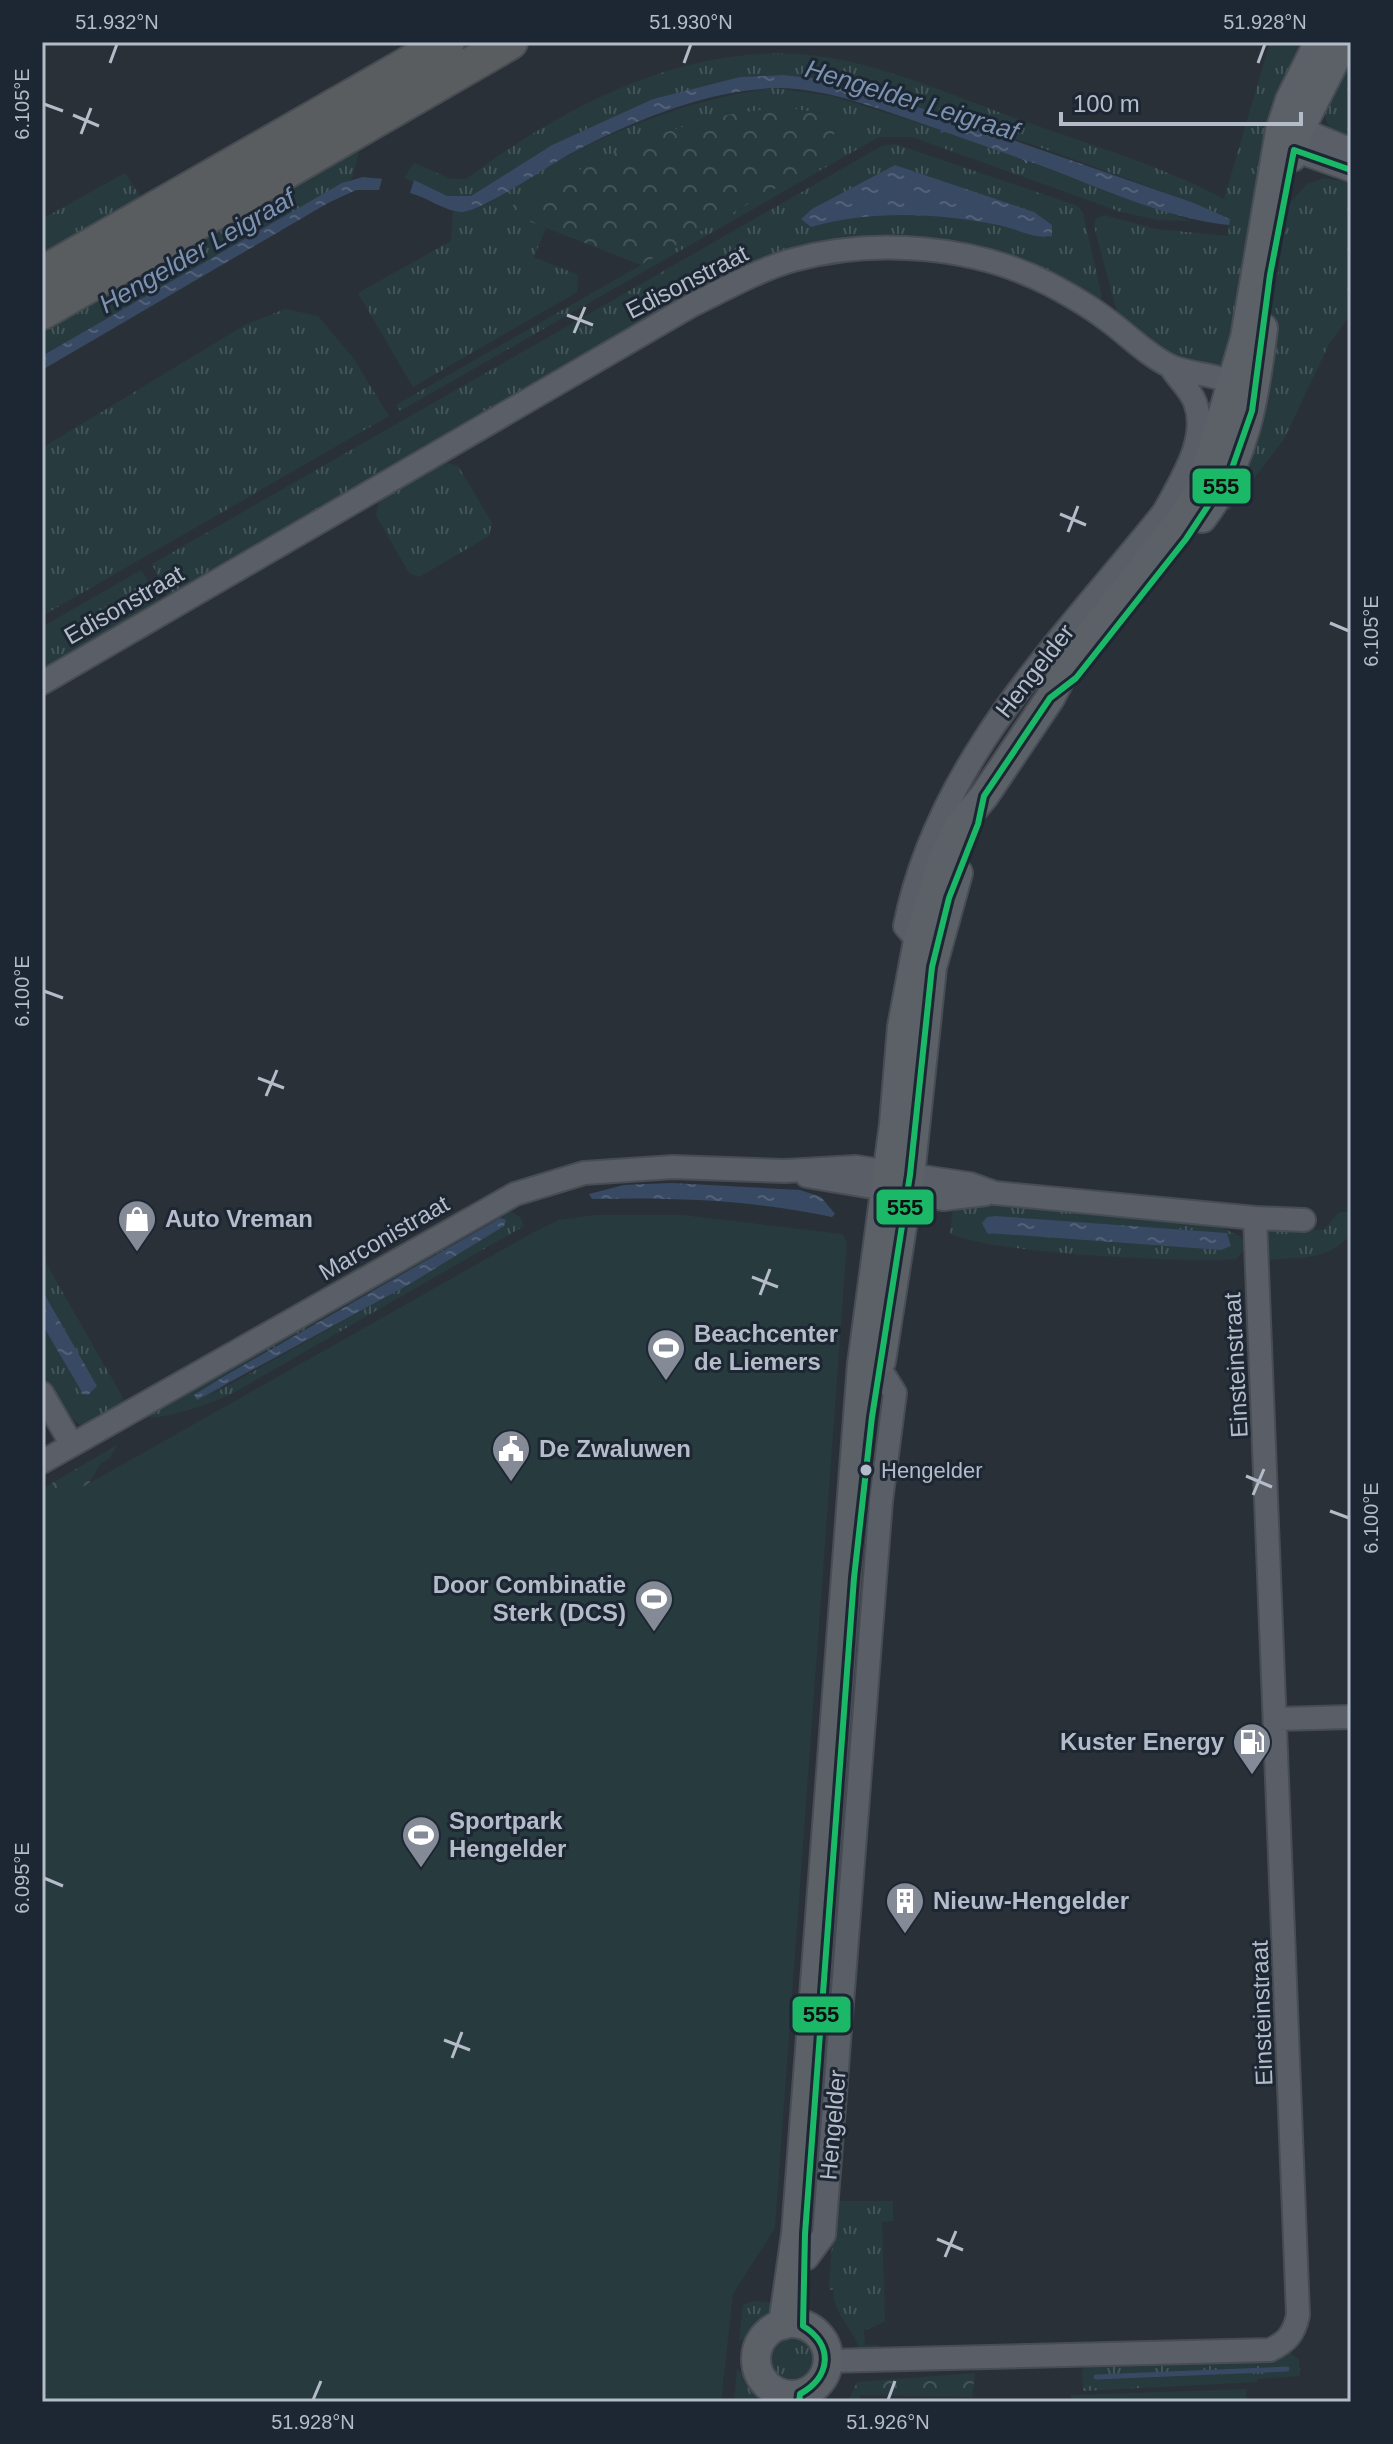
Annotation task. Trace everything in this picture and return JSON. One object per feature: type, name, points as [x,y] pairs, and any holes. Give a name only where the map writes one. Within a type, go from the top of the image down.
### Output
[{"type":"highway","points":[[42,274],[447,42]]},
{"type":"highway","points":[[42,312],[510,42]]},
{"type":"main road","name":"Hengelder","points":[[1050,698],[1076,678],[1207,512],[1231,471],[1252,411],[1291,137],[1290,100],[1319,42]]},
{"type":"main road","name":"Hengelder","points":[[793,2325],[807,2258],[805,2234],[858,1531],[880,1369],[897,1183],[902,1027],[918,941],[942,861],[960,824],[984,796],[1050,698],[1071,658],[1179,522],[1201,488],[1227,381],[1248,323],[1261,228],[1291,137],[1344,42]]},
{"type":"main road","name":"Hengelder","points":[[793,2325],[796,2234],[862,1364],[897,1183],[934,955],[949,898],[978,824],[984,796]]},
{"type":"main road","points":[[793,2325],[818,2335],[828,2361],[816,2385],[789,2398],[762,2380],[756,2357],[768,2333],[793,2325]]},
{"type":"street","points":[[1291,137],[1351,150]]},
{"type":"street","points":[[1291,137],[1351,170]]},
{"type":"street","name":"Edisonstraat","points":[[42,683],[692,305],[790,261],[836,250],[878,248],[940,251],[992,263],[1047,283],[1104,317],[1170,366],[1227,381]]},
{"type":"street","points":[[1170,366],[1194,400],[1197,415]]},
{"type":"street","points":[[1227,381],[1242,390],[1252,411]]},
{"type":"street","name":"Hengelder","points":[[918,941],[905,926],[910,901],[924,859],[963,774],[995,721],[1164,512],[1193,451],[1200,427],[1197,415],[1210,387],[1227,381]]},
{"type":"street","name":"Marconistraat","points":[[42,1462],[515,1194],[584,1173],[644,1167],[785,1171],[897,1183]]},
{"type":"street","points":[[897,1183],[943,1199],[995,1193],[1304,1220]]},
{"type":"street","name":"Einsteinstraat","points":[[828,2361],[1270,2350],[1286,2342],[1295,2330],[1298,2315],[1277,1719],[1255,1218]]},
{"type":"street","points":[[42,1393],[72,1445]]},
{"type":"street","points":[[1277,1719],[1351,1717]]},
{"type":"green space","points":[[1270,42],[1312,42],[1240,342],[1225,364],[1217,368],[1168,356],[1118,316],[1094,226],[1096,219],[1104,215],[1156,229],[1228,236],[1229,219],[1194,203],[1031,144],[820,79],[783,75],[740,77],[653,99],[552,145],[471,196],[447,196],[404,178],[414,163],[451,179],[466,179],[546,125],[635,82],[681,67],[728,57],[776,53],[849,61],[897,75],[1148,165],[1224,199]]},
{"type":"green space","points":[[1351,42],[1351,144],[1331,132],[1323,112]]},
{"type":"green space","points":[[773,88],[832,96],[941,130],[1191,221],[1158,220],[1121,212],[912,137],[879,137],[400,411],[396,405],[832,156],[836,115],[787,108],[504,211],[546,228],[534,257],[578,275],[577,292],[413,387],[358,293],[451,241],[453,210],[463,211],[485,205],[564,158],[650,119],[711,100]]},
{"type":"green space","points":[[787,108],[836,115],[832,156],[641,265],[503,211],[570,174],[639,142],[711,119]]},
{"type":"green space","points":[[895,144],[1078,206],[1083,213],[1102,297],[1097,301],[1026,267],[811,249],[168,598],[152,564],[882,146]],"holes":[[[895,165],[1034,212],[1052,225],[1048,238],[998,225],[943,216],[888,214],[837,220]]]},
{"type":"green space","points":[[360,148],[352,179],[42,356],[42,331]]},
{"type":"green space","points":[[125,173],[142,199],[42,257],[42,219]]},
{"type":"green space","points":[[1324,178],[1351,183],[1351,314],[1329,344],[1284,439],[1230,510],[1221,503],[1268,333],[1289,204],[1307,184]]},
{"type":"green space","points":[[285,309],[318,316],[353,358],[389,416],[42,616],[42,448],[245,325]]},
{"type":"green space","points":[[443,461],[458,466],[492,523],[489,536],[419,577],[409,573],[376,515],[380,498]]},
{"type":"green space","points":[[141,570],[161,602],[42,673],[42,627]]},
{"type":"green space","points":[[954,1203],[1212,1223],[1241,1237],[1245,1249],[1236,1259],[1134,1258],[1002,1246],[950,1233]],"holes":[[[996,1216],[1227,1233],[1231,1246],[1221,1250],[987,1233]]]},
{"type":"green space","points":[[508,1210],[520,1217],[524,1226],[231,1394],[173,1414],[143,1416]],"holes":[[[496,1220],[506,1224],[408,1285],[213,1394],[271,1349]]]},
{"type":"green space","points":[[1339,1212],[1351,1212],[1351,1234],[1333,1249],[1302,1258],[1267,1260],[1266,1229],[1324,1230]]},
{"type":"green space","name":"Sportpark Hengelder","points":[[595,1215],[683,1215],[843,1234],[847,1243],[775,2228],[733,2294],[721,2402],[200,2402],[42,2393],[42,1510],[532,1233],[559,1220]]},
{"type":"green space","points":[[42,1256],[123,1398],[123,1408],[89,1424],[79,1424],[65,1414],[42,1375],[42,1324],[83,1394],[97,1386],[42,1290]]},
{"type":"green space","points":[[117,1445],[110,1458],[100,1464],[84,1492],[42,1535],[42,1489]]},
{"type":"green space","points":[[835,2201],[893,2201],[893,2221],[882,2222],[885,2322],[864,2330],[865,2345],[879,2345],[877,2353],[859,2349],[836,2306],[834,2290],[829,2290]]},
{"type":"green space","points":[[753,2301],[781,2303],[764,2326],[739,2341],[743,2305]]},
{"type":"green space","points":[[792,2336],[808,2343],[815,2359],[808,2375],[792,2382],[776,2375],[769,2359],[776,2343]]},
{"type":"green space","points":[[1289,2352],[1299,2360],[1300,2376],[1257,2379],[1257,2382],[1083,2391],[1082,2370],[1092,2363]]},
{"type":"green space","points":[[42,2363],[270,2402],[42,2400]]},
{"type":"green space","points":[[737,2370],[750,2376],[771,2402],[734,2402]]},
{"type":"green space","points":[[975,2373],[972,2397],[860,2395],[859,2402],[848,2402],[857,2382]]},
{"type":"green space","points":[[1246,2389],[1247,2402],[1071,2402],[1071,2395]]},
{"type":"water","points":[[783,75],[820,79],[889,97],[1194,203],[1230,219],[1229,225],[1153,208],[860,103],[818,92],[776,88],[696,101],[642,120],[568,155],[470,210],[455,211],[410,193],[414,180],[447,196],[471,196],[552,145],[653,99],[740,77]]},
{"type":"water","points":[[895,165],[1034,212],[1052,225],[1052,236],[1033,235],[975,221],[928,216],[857,218],[811,227],[801,219],[812,209]]},
{"type":"water","points":[[363,177],[382,179],[379,190],[356,190],[328,203],[42,370],[42,356],[342,183]]},
{"type":"water","points":[[671,1183],[800,1190],[821,1197],[835,1214],[832,1217],[713,1201],[592,1199],[589,1194],[624,1185]]},
{"type":"water","points":[[987,1217],[1227,1233],[1231,1246],[1221,1250],[987,1233],[982,1223]]},
{"type":"water","points":[[500,1218],[506,1220],[504,1226],[408,1285],[197,1400],[194,1395],[223,1377]]},
{"type":"water","points":[[42,1290],[97,1386],[88,1395],[83,1394],[42,1324]]},
{"type":"waterway","points":[[1096,2377],[1287,2369]]},
{"type":"transit line","name":"555","points":[[799,2402],[800,2394],[818,2379],[825,2361],[820,2342],[803,2326],[805,2234],[854,1578],[872,1417],[910,1175],[932,967],[949,898],[978,824],[984,796],[1050,698],[1076,678],[1186,539],[1231,471],[1252,411],[1270,275],[1294,150],[1351,170]]},
{"type":"place","name":"Auto Vreman","points":[[137,1253]]},
{"type":"place","name":"Beachcenter de Liemers","points":[[666,1382]]},
{"type":"place","name":"Hengelder","points":[[866,1470]]},
{"type":"place","name":"De Zwaluwen","points":[[511,1483]]},
{"type":"place","name":"Door Combinatie Sterk (DCS)","points":[[654,1633]]},
{"type":"place","name":"Kuster Energy","points":[[1252,1776]]},
{"type":"place","name":"Sportpark Hengelder","points":[[421,1869]]},
{"type":"place","name":"Nieuw-Hengelder","points":[[905,1935]]},
{"type":"water label","name":"Hengelder Leigraaf","points":[[912,100]]},
{"type":"water label","name":"Hengelder Leigraaf","points":[[197,251]]}]
